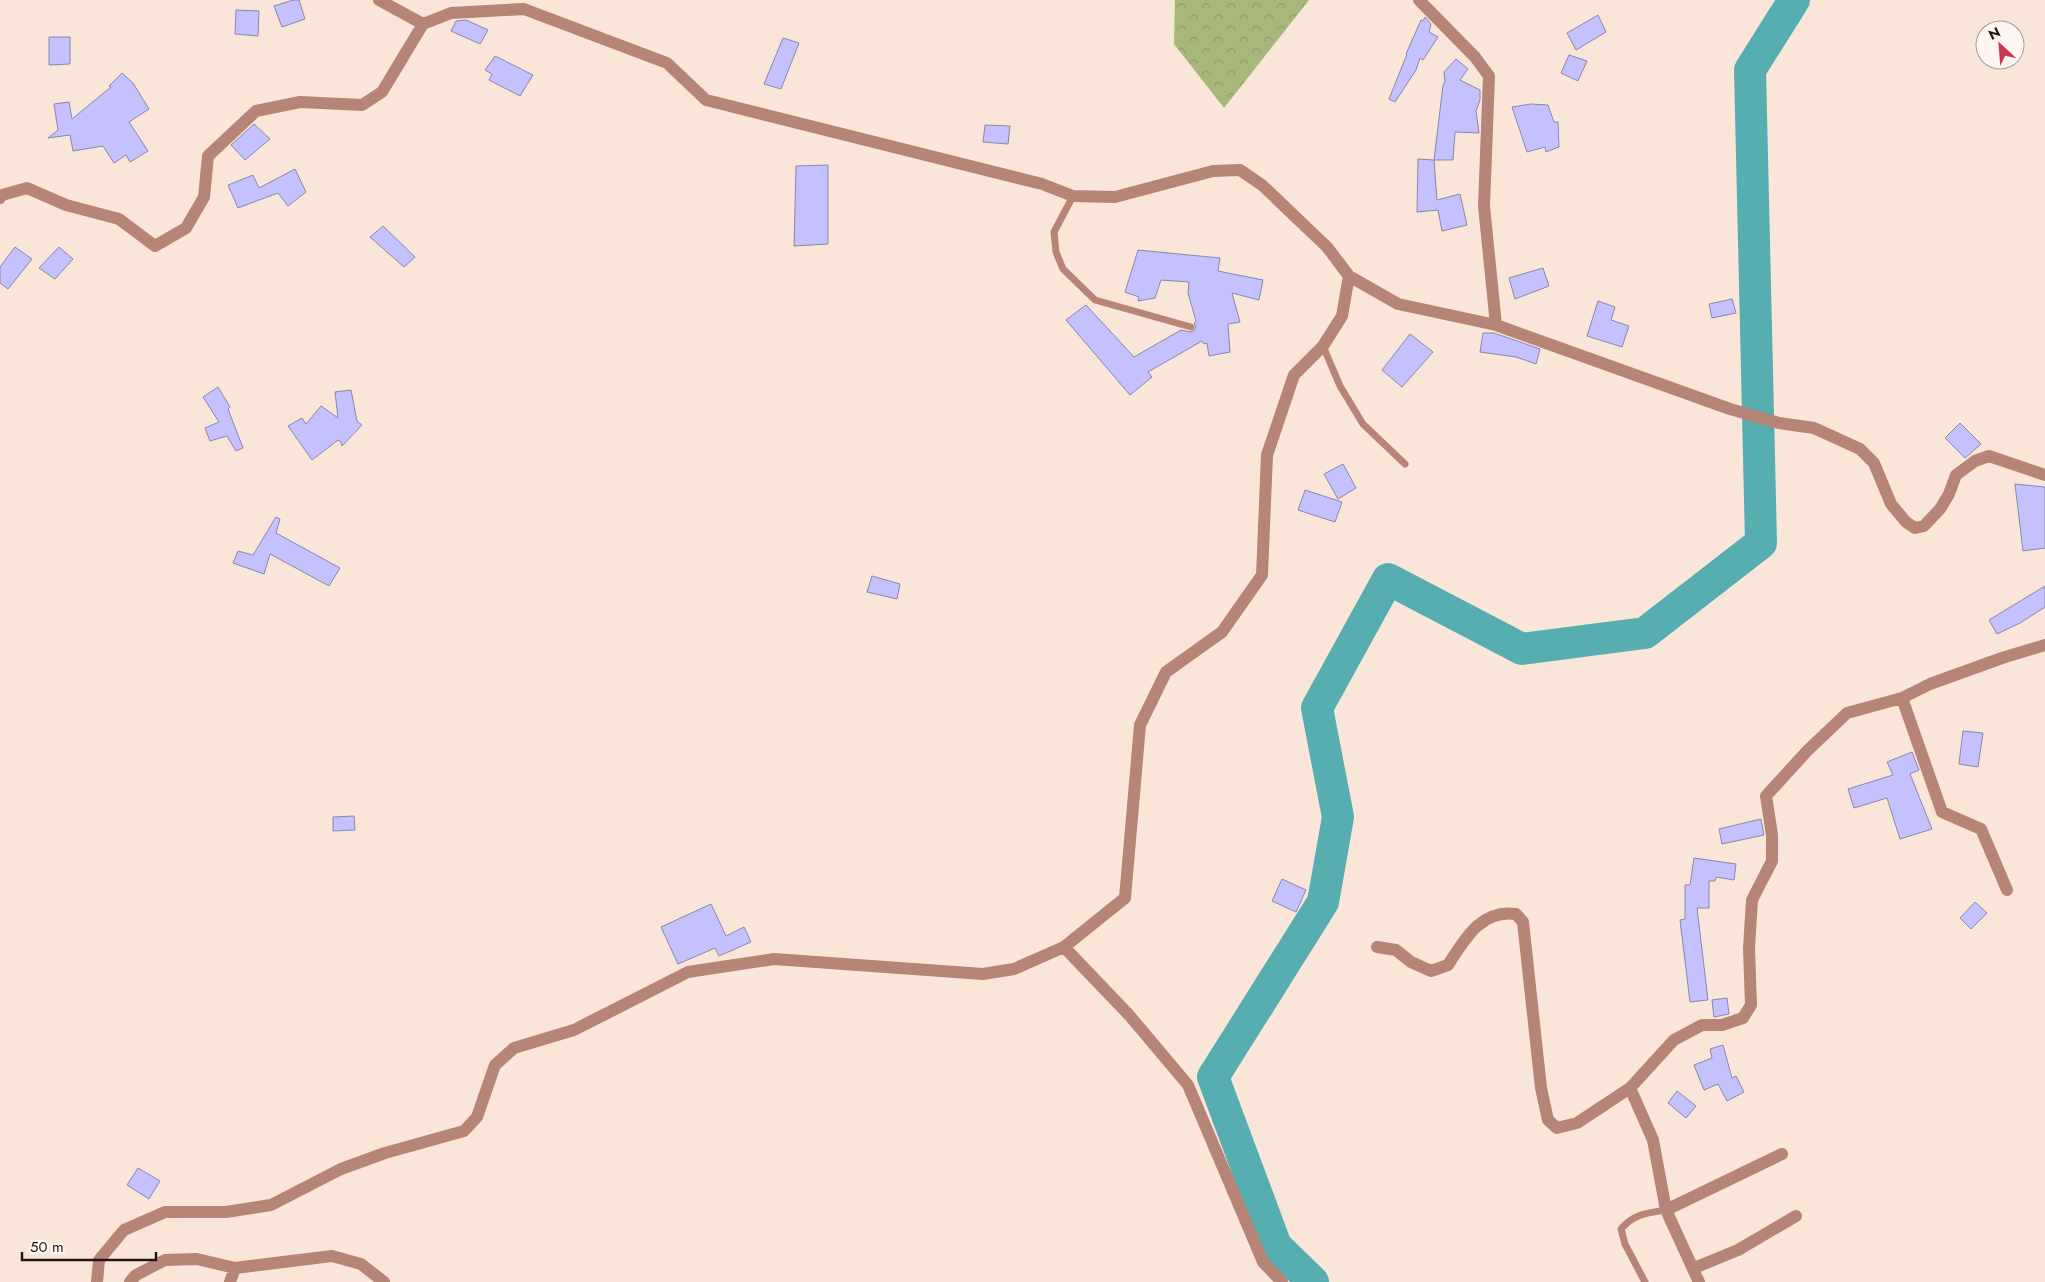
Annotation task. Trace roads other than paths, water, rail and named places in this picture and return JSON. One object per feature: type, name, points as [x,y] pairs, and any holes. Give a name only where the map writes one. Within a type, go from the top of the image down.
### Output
[{"type":"street","points":[[379,0],[423,24]]},
{"type":"street","points":[[1419,0],[1475,57],[1489,76],[1484,206],[1496,325]]},
{"type":"street","points":[[0,198],[2,195],[27,188],[66,205],[119,219],[155,246],[186,228],[204,197],[208,156],[256,111],[300,102],[362,105],[382,92],[423,24],[451,13],[524,9],[667,63],[706,100],[1042,184],[1073,196],[1115,197],[1213,171],[1240,170],[1262,185],[1327,247],[1349,276],[1398,304],[1496,325],[1730,409],[1779,423],[1814,428],[1860,449],[1874,463],[1891,504],[1906,522],[1915,528],[1924,526],[1940,509],[1950,494],[1956,475],[1975,461],[1989,456],[2045,475]]},
{"type":"street","points":[[97,1282],[99,1260],[124,1230],[165,1212],[226,1212],[271,1205],[341,1169],[385,1154],[464,1132],[477,1118],[495,1065],[514,1048],[574,1030],[688,972],[774,959],[983,974],[1014,969],[1064,948],[1125,898],[1140,725],[1166,672],[1222,632],[1262,575],[1267,455],[1294,374],[1322,346],[1342,316],[1349,276]]},
{"type":"street","points":[[1377,947],[1396,950],[1411,962],[1431,971],[1448,965],[1481,922],[1504,912],[1516,914],[1523,922],[1541,1088],[1548,1120],[1557,1128],[1577,1123],[1630,1088],[1674,1040],[1702,1025],[1722,1025],[1743,1018],[1752,1005],[1749,948],[1752,900],[1772,861],[1772,835],[1766,796],[1807,751],[1847,713],[1902,698],[1930,684],[2045,645]]},
{"type":"street","points":[[1902,698],[1942,812],[1981,829],[2007,890]]},
{"type":"street","points":[[1064,948],[1129,1015],[1188,1085],[1263,1262],[1282,1282]]},
{"type":"street","points":[[1630,1088],[1653,1140],[1666,1210],[1699,1282]]},
{"type":"street","points":[[1666,1210],[1782,1154]]},
{"type":"street","points":[[1694,1268],[1738,1250],[1796,1216]]},
{"type":"street","points":[[130,1282],[136,1275],[165,1260],[197,1259],[235,1268],[332,1256],[361,1264],[384,1282]]},
{"type":"street","points":[[230,1282],[235,1268]]},
{"type":"lane","points":[[1073,196],[1054,232],[1056,252],[1063,269],[1095,300],[1191,327]]},
{"type":"lane","points":[[1322,346],[1340,386],[1363,424],[1405,464]]},
{"type":"lane","points":[[1645,1282],[1625,1244],[1621,1230],[1629,1220],[1643,1214],[1666,1210]]},
{"type":"waterway","points":[[1313,1282],[1276,1246],[1213,1077],[1323,902],[1338,817],[1317,708],[1388,579],[1522,649],[1645,633],[1761,543],[1750,70],[1794,0]]}]
